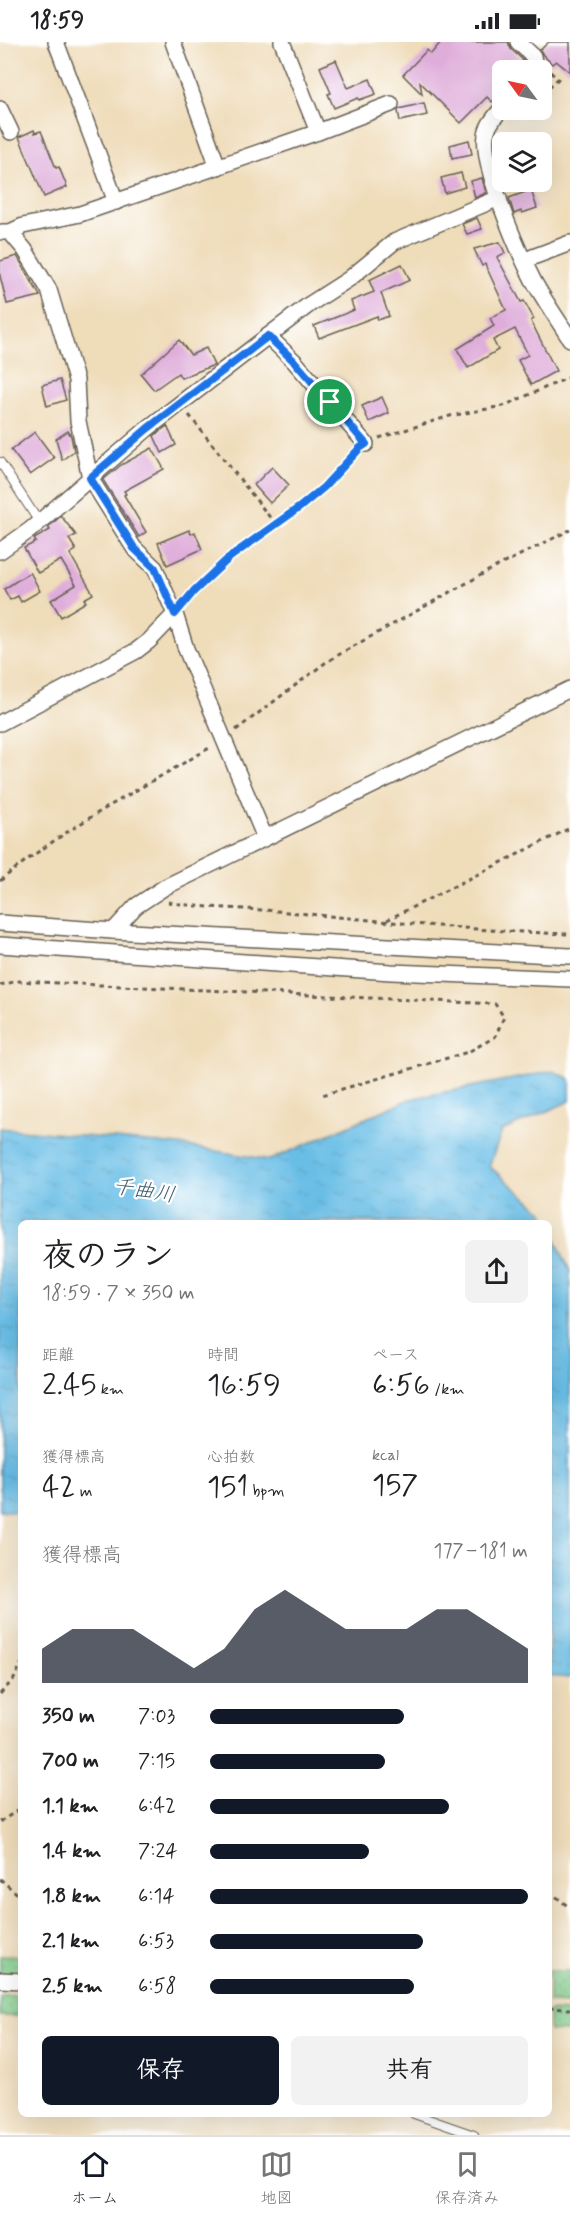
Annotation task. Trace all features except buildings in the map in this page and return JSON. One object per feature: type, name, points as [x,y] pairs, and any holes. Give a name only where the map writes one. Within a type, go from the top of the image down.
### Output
[{"type":"street","points":[[56,42],[116,202]]},
{"type":"street","points":[[173,42],[218,168]]},
{"type":"street","points":[[282,42],[318,132]]},
{"type":"street","points":[[518,42],[533,56],[532,60]]},
{"type":"street","points":[[265,838],[186,649],[175,614],[155,568],[134,548],[90,478],[78,421],[76,380],[49,290],[25,250],[5,232],[116,202],[218,168],[391,104]]},
{"type":"street","points":[[0,109],[11,132]]},
{"type":"street","points":[[493,120],[487,128],[485,138],[493,182],[532,279],[570,339]]},
{"type":"street","points":[[0,551],[39,522],[147,429],[394,242],[499,198]]},
{"type":"street","points":[[525,260],[570,243]]},
{"type":"street","points":[[268,336],[294,361],[366,444]]},
{"type":"street","points":[[0,723],[136,651],[175,614]]},
{"type":"street","points":[[113,931],[136,906],[165,887],[570,689]]},
{"type":"street","points":[[0,923],[570,956]]},
{"type":"street","points":[[0,945],[391,972],[570,979]]},
{"type":"street","points":[[0,1980],[18,1980]]},
{"type":"lane","points":[[0,462],[39,522]]},
{"type":"lane","points":[[423,2117],[474,2135]]},
{"type":"path","points":[[552,72],[558,79],[552,84]]},
{"type":"path","points":[[175,614],[194,591],[230,557],[276,525],[324,487],[366,444],[426,423],[503,406],[570,377]]},
{"type":"path","points":[[181,404],[276,525]]},
{"type":"path","points":[[0,881],[22,862],[61,836],[225,738],[335,657],[490,570],[570,530]]},
{"type":"path","points":[[386,921],[570,828]]},
{"type":"path","points":[[152,896],[170,903],[494,932],[570,934]]},
{"type":"path","points":[[0,985],[18,981],[495,1004],[504,1017],[495,1037],[468,1052],[322,1095]]},
{"type":"path","points":[[0,1694],[14,1679],[18,1670]]},
{"type":"path","points":[[0,1822],[18,1810]]},
{"type":"path","points":[[0,1879],[18,1894]]},
{"type":"path","points":[[552,1893],[570,1908]]},
{"type":"path","points":[[552,2008],[570,2009]]},
{"type":"green space","points":[[0,1955],[18,1956],[18,1977],[0,1975]]},
{"type":"green space","points":[[552,1971],[570,1971],[570,2004],[552,2003]]},
{"type":"green space","points":[[18,1995],[18,2016],[0,2016],[0,1996]]},
{"type":"green space","points":[[552,2011],[570,2012],[570,2032],[552,2031]]},
{"type":"water","name":"千曲川","points":[[553,1071],[570,1079],[570,1101],[502,1131],[489,1166],[542,1211],[547,1220],[18,1220],[18,1512],[0,1510],[0,1128],[179,1145],[270,1160],[410,1099]]},
{"type":"water","points":[[552,1232],[570,1271],[570,1678],[552,1676]]},
{"type":"route","points":[[268,336],[294,361],[330,402],[366,444],[324,487],[300,507],[230,557],[194,591],[175,614],[155,568],[134,548],[90,478],[147,429],[268,336]]}]
